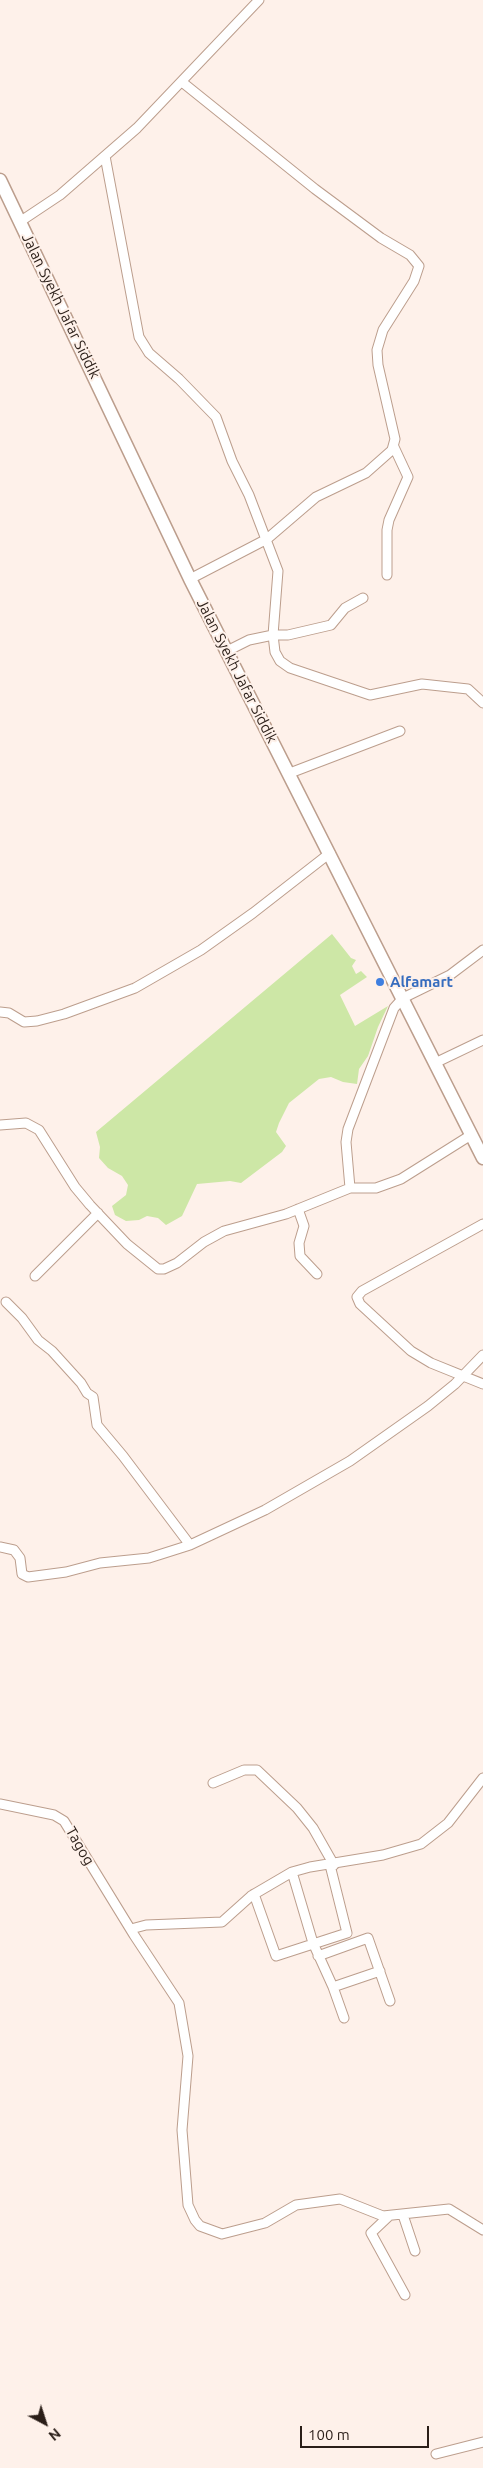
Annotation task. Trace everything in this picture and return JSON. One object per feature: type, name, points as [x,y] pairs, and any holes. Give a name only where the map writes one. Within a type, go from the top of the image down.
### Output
[{"type":"main road","name":"Jalan Syekh Jafar Siddik","points":[[0,180],[190,579],[290,773],[483,1158]]},
{"type":"street","points":[[21,221],[60,195],[138,128],[259,0]]},
{"type":"street","points":[[182,82],[315,189],[381,238],[410,255],[417,262],[418,270],[414,281],[382,330],[377,350],[378,365],[395,439],[394,447],[386,457],[366,473],[316,497],[267,539],[190,579]]},
{"type":"street","points":[[105,156],[139,337],[149,353],[179,379],[216,417],[232,461],[249,495],[278,570],[273,635],[277,657],[284,665],[374,696],[417,684],[471,690],[483,703]]},
{"type":"street","points":[[387,575],[387,530],[393,508],[408,477],[394,447]]},
{"type":"street","points":[[227,651],[249,640],[273,635],[288,635],[331,625],[345,608],[363,598]]},
{"type":"street","points":[[290,773],[400,731]]},
{"type":"street","points":[[0,1012],[9,1013],[24,1022],[37,1021],[64,1014],[135,988],[201,950],[253,913],[330,853]]},
{"type":"street","points":[[350,1188],[346,1142],[348,1129],[392,1012],[403,998],[450,975],[483,950]]},
{"type":"street","points":[[435,1063],[483,1040]]},
{"type":"street","points":[[0,1125],[26,1123],[43,1133],[76,1187],[98,1213],[151,1265],[164,1269],[177,1263],[204,1242],[224,1231],[298,1209],[350,1188],[376,1188],[400,1180],[472,1135]]},
{"type":"street","points":[[298,1209],[304,1226],[299,1243],[300,1256],[317,1274]]},
{"type":"street","points":[[35,1276],[98,1213]]},
{"type":"street","points":[[483,1224],[362,1291],[357,1297],[360,1304],[411,1351],[425,1360],[483,1384]]},
{"type":"street","points":[[6,1302],[22,1318],[38,1340],[52,1351],[81,1383],[86,1392],[93,1397],[97,1425],[123,1456],[190,1545]]},
{"type":"street","points":[[0,1547],[14,1550],[20,1558],[22,1574],[28,1578],[66,1572],[100,1563],[149,1558],[190,1545],[265,1510],[350,1461],[407,1423],[463,1376],[483,1355]]},
{"type":"street","points":[[213,1783],[244,1770],[257,1770],[297,1808],[313,1828],[332,1865],[347,1933],[276,1956],[254,1894]]},
{"type":"street","points":[[131,1929],[146,1925],[222,1922],[254,1894],[292,1872],[383,1855],[421,1844],[448,1823],[483,1778]]},
{"type":"street","name":"Tagog","points":[[0,1804],[47,1813],[64,1820],[131,1929],[171,1989],[180,2009],[188,2056],[182,2130],[188,2205],[195,2220],[209,2231],[222,2234],[265,2223],[296,2204],[340,2199],[383,2216],[389,2216]]},
{"type":"street","points":[[292,1872],[313,1943],[333,1987],[344,2018]]},
{"type":"street","points":[[318,1956],[368,1938],[390,2001]]},
{"type":"street","points":[[333,1987],[380,1971]]},
{"type":"street","points":[[405,2296],[371,2233],[389,2216],[449,2209],[483,2230]]},
{"type":"street","points":[[403,2215],[415,2251]]},
{"type":"street","points":[[436,2454],[483,2442]]},
{"type":"green space","points":[[332,934],[351,958],[356,960],[352,966],[356,974],[361,971],[367,977],[340,995],[355,1026],[388,1006],[368,1056],[359,1069],[357,1084],[343,1082],[331,1077],[319,1079],[289,1103],[276,1132],[286,1146],[282,1152],[241,1183],[230,1181],[197,1184],[182,1216],[166,1225],[158,1218],[147,1216],[139,1220],[126,1221],[115,1215],[112,1206],[126,1195],[128,1185],[122,1176],[108,1168],[99,1158],[100,1147],[96,1132]]},
{"type":"place","name":"Alfamart","points":[[380,982]]}]
